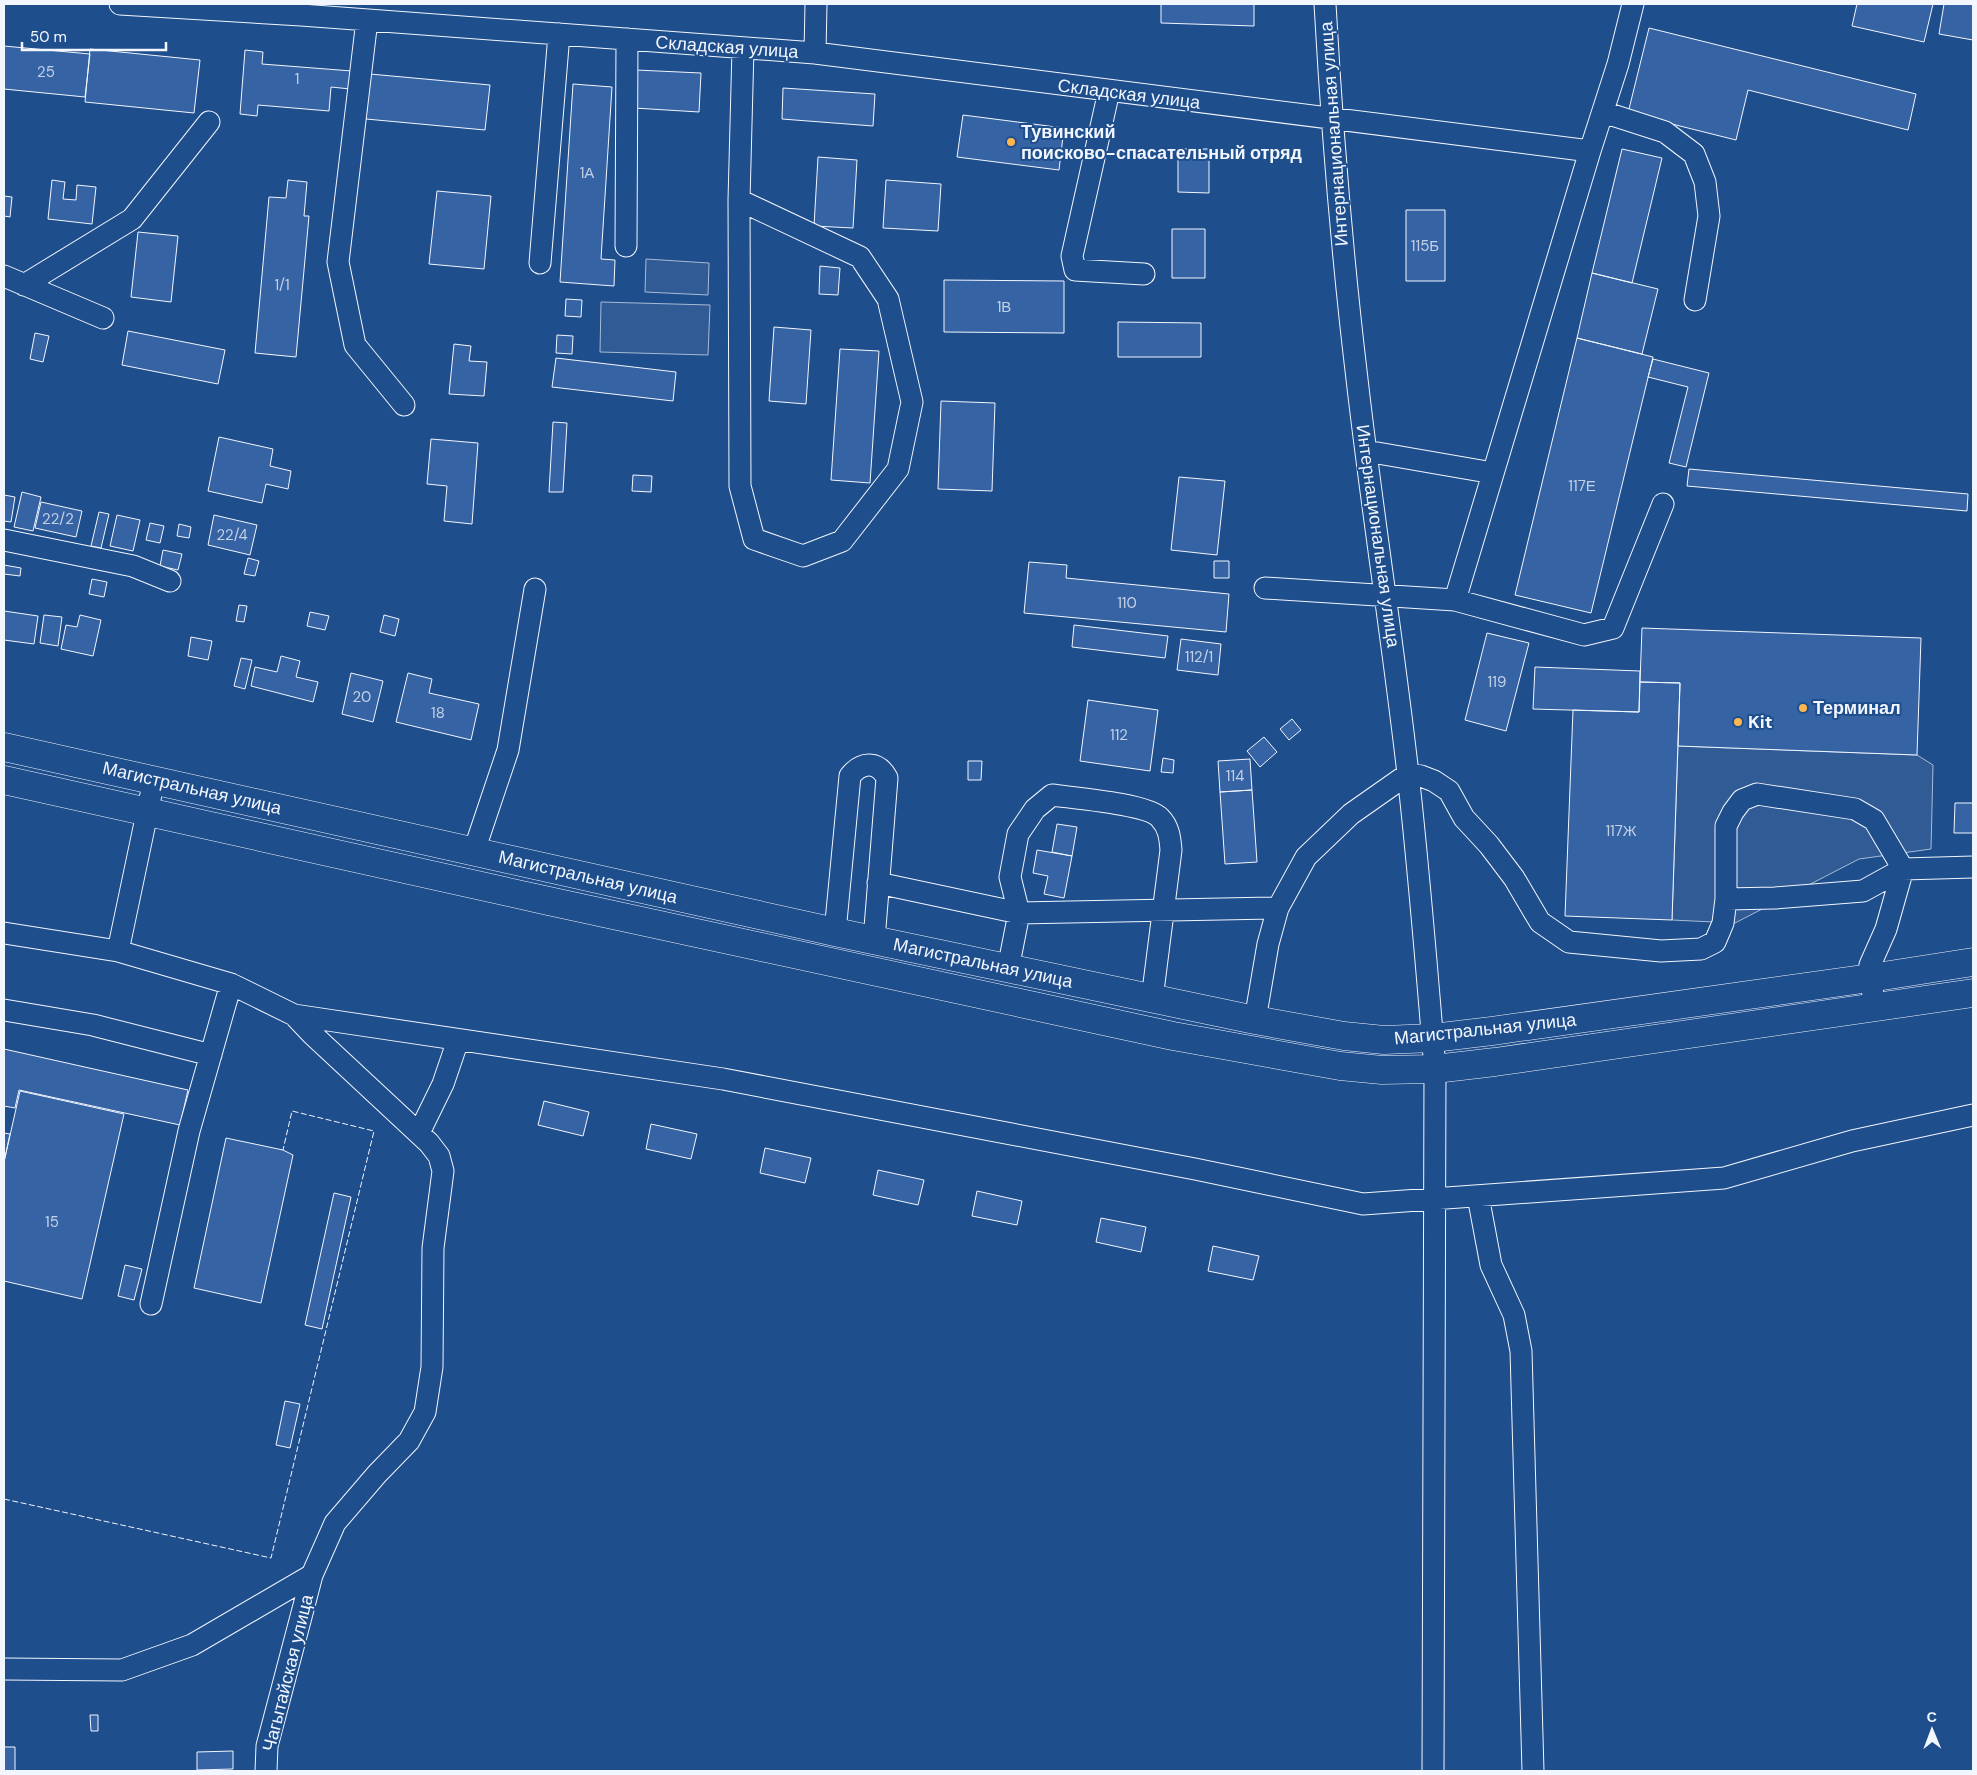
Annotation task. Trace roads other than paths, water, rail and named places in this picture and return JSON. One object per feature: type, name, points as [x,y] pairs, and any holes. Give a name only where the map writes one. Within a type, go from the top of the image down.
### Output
[{"type":"main road","name":"Магистральная улица","points":[[4,747],[835,932],[1152,999],[1344,1036],[1384,1040],[1433,1038],[1973,962]]},
{"type":"main road","name":"Магистральная улица","points":[[4,780],[544,900],[1173,1036],[1340,1066],[1382,1070],[1435,1069],[1973,993]]},
{"type":"street","name":"Складская улица","points":[[120,4],[302,9],[367,20],[815,54],[1590,151]]},
{"type":"street","points":[[815,54],[816,4]]},
{"type":"street","name":"Интернациональная улица","points":[[1325,4],[1331,120],[1340,228],[1366,451],[1408,774],[1428,973],[1435,1069],[1433,1771]]},
{"type":"street","points":[[1455,600],[1618,64],[1633,4]]},
{"type":"street","points":[[367,20],[338,262],[355,345],[404,404]]},
{"type":"street","points":[[540,263],[559,34]]},
{"type":"street","points":[[626,246],[627,40]]},
{"type":"street","points":[[739,200],[860,257],[888,299],[912,402],[898,469],[842,541],[803,556],[754,539],[740,486],[739,200],[743,48]]},
{"type":"street","points":[[1109,91],[1072,256],[1075,270],[1144,274]]},
{"type":"street","points":[[1603,112],[1665,132],[1694,154],[1705,182],[1709,216],[1695,300]]},
{"type":"street","points":[[24,285],[132,219],[209,122]]},
{"type":"street","points":[[4,276],[103,318]]},
{"type":"street","points":[[1366,451],[1493,473]]},
{"type":"street","points":[[1265,588],[1455,600],[1584,635],[1613,628],[1663,504]]},
{"type":"street","points":[[4,540],[133,566],[170,581]]},
{"type":"street","points":[[474,851],[508,750],[535,589]]},
{"type":"street","points":[[835,932],[850,776],[855,769],[863,765],[877,766],[887,778],[874,940]]},
{"type":"street","points":[[1255,1020],[1268,944],[1278,908],[1306,857],[1351,814],[1408,774],[1434,781],[1448,791],[1464,818],[1489,845],[1514,878],[1540,922],[1570,942],[1661,951],[1701,949],[1715,942],[1723,923],[1726,899],[1726,826],[1742,800],[1757,794],[1855,809],[1874,820],[1902,869],[1886,929],[1870,965],[1874,1007]]},
{"type":"street","points":[[118,950],[154,780]]},
{"type":"street","points":[[1008,968],[1019,913],[1010,878],[1018,834],[1034,809],[1052,795],[1143,809],[1160,817],[1169,832],[1171,850],[1152,999]]},
{"type":"street","points":[[1726,899],[1775,898],[1863,891],[1902,869],[1973,867]]},
{"type":"street","points":[[878,883],[1019,913],[1278,908]]},
{"type":"street","points":[[4,933],[118,950],[230,984],[294,1015],[723,1079],[1195,1169],[1363,1204],[1724,1178],[1852,1141],[1973,1115]]},
{"type":"street","points":[[151,1304],[189,1131],[230,984]]},
{"type":"street","points":[[4,1010],[93,1025],[210,1055]]},
{"type":"street","name":"Чагытайская улица","points":[[266,1771],[268,1746],[312,1575],[335,1523],[377,1474],[409,1441],[424,1412],[432,1367],[433,1248],[443,1171],[439,1156],[429,1143],[294,1015]]},
{"type":"street","points":[[419,1133],[443,1084],[458,1040]]},
{"type":"street","points":[[1478,1196],[1491,1265],[1514,1314],[1521,1352],[1533,1771]]},
{"type":"street","points":[[4,1669],[122,1670],[192,1645],[312,1575]]},
{"type":"place","name":"Тувинский поисково-спасательный отряд","points":[[1011,142]]},
{"type":"place","name":"Терминал","points":[[1803,708]]},
{"type":"place","name":"Kit","points":[[1738,722]]}]
